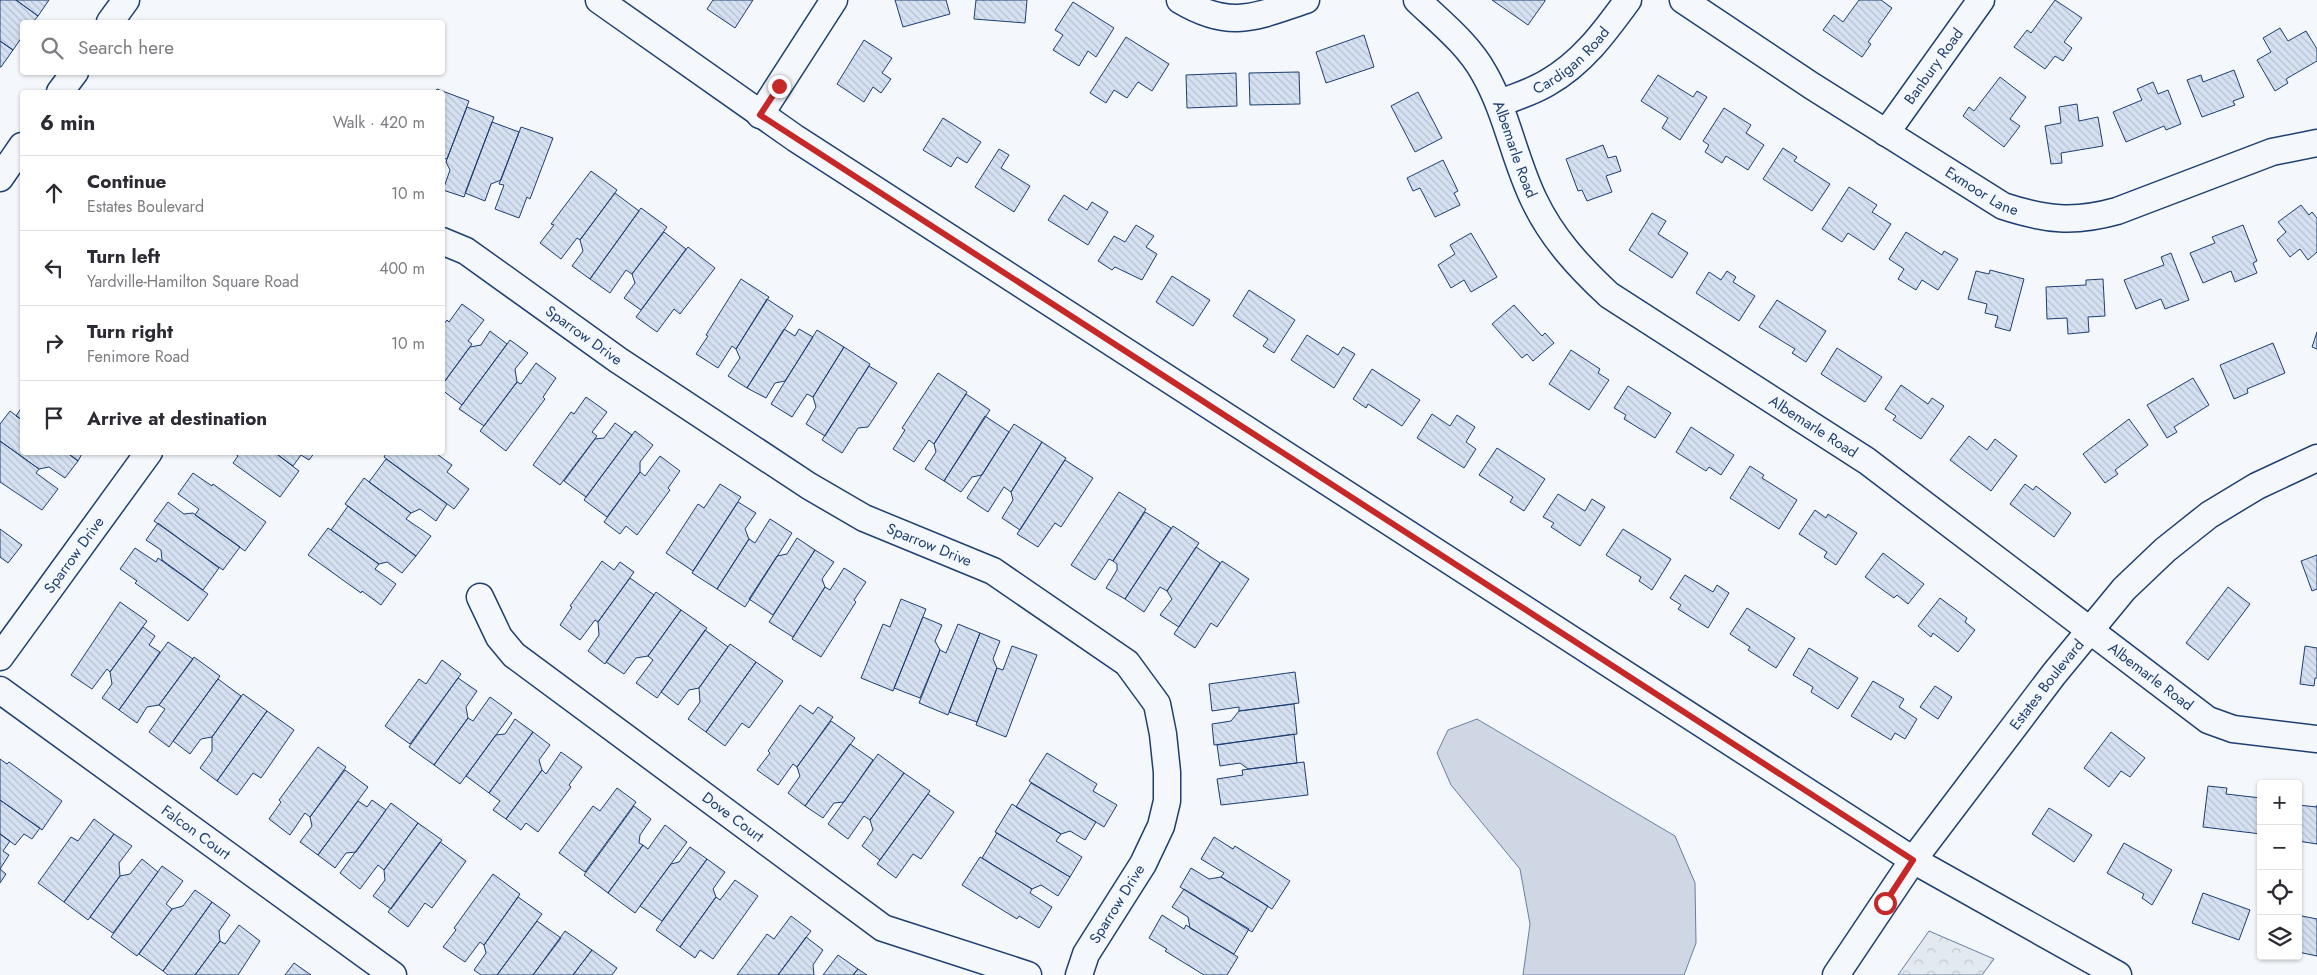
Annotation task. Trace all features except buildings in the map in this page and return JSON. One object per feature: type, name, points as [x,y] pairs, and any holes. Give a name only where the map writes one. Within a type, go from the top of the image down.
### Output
[{"type":"street","points":[[111,20],[126,0]]},
{"type":"street","points":[[599,0],[760,115],[1913,860],[2104,972]]},
{"type":"street","points":[[760,115],[834,0]]},
{"type":"street","points":[[1180,0],[1206,14],[1229,19],[1252,18],[1306,0]]},
{"type":"street","name":"Albemarle Road","points":[[1417,0],[1463,44],[1483,71],[1500,103],[1534,200],[1554,236],[1579,268],[1609,295],[1867,461],[2088,631],[2208,720],[2233,729],[2317,739]]},
{"type":"street","name":"Cardigan Road","points":[[1500,103],[1546,84],[1574,65],[1596,44],[1628,0]]},
{"type":"street","name":"Exmoor Lane","points":[[1683,0],[1886,133],[2003,206],[2033,216],[2063,220],[2094,218],[2272,152],[2317,143]]},
{"type":"street","name":"Banbury Road","points":[[1886,133],[1981,0]]},
{"type":"street","points":[[61,90],[72,75]]},
{"type":"street","points":[[0,178],[20,149]]},
{"type":"street","name":"Sparrow Drive","points":[[445,242],[466,251],[618,360],[809,486],[864,518],[993,571],[1127,663],[1146,686],[1157,704],[1164,744],[1167,801],[1161,826],[1143,864],[1086,954],[1078,975]]},
{"type":"street","name":"Sparrow Drive","points":[[0,657],[147,455]]},
{"type":"street","name":"Estates Boulevard","points":[[1836,975],[1913,860],[2088,631],[2124,589],[2165,550],[2209,515],[2257,486],[2317,458]]},
{"type":"street","name":"Dove Court","points":[[480,597],[498,637],[514,655],[883,928],[1028,975]]},
{"type":"street","name":"Falcon Court","points":[[0,690],[393,975]]},
{"type":"green space","points":[[1929,931],[1994,959],[1982,975],[1898,975]]},
{"type":"shaded area","points":[[1477,719],[1675,836],[1695,883],[1696,943],[1684,975],[1523,975],[1530,924],[1520,869],[1451,785],[1437,753],[1448,730]]},
{"type":"route","points":[[779,86],[760,115],[1913,860],[1885,903]]}]
